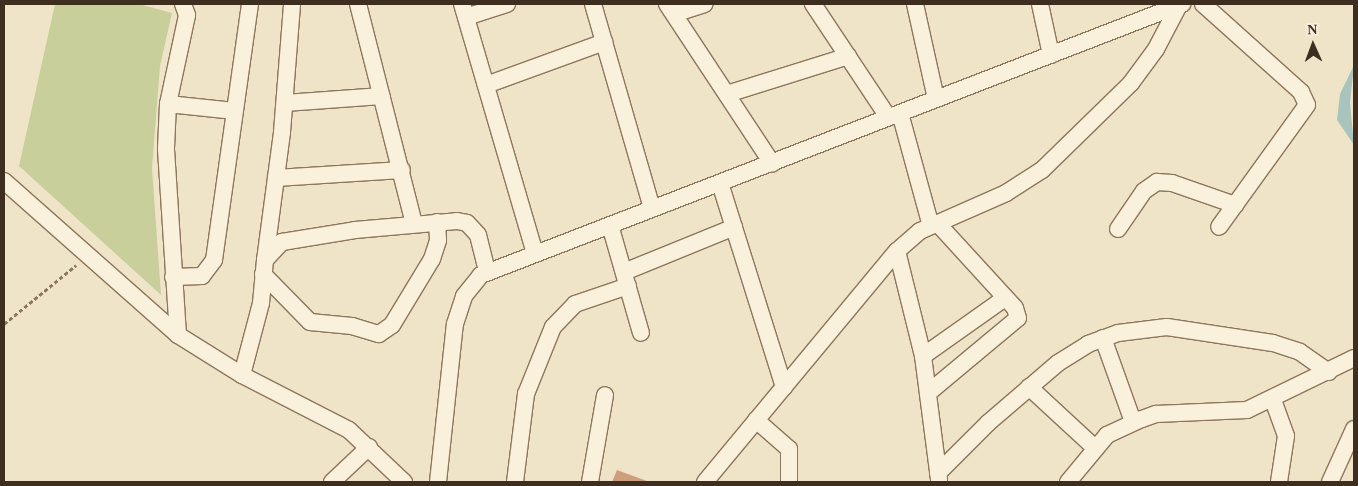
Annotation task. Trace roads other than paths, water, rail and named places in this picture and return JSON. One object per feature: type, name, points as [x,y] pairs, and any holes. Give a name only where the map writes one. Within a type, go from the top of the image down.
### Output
[{"type":"street","points":[[173,277],[202,276],[214,260],[250,4]]},
{"type":"street","points":[[242,374],[252,346],[264,267],[285,103],[292,4]]},
{"type":"street","points":[[358,4],[402,170],[414,224]]},
{"type":"street","points":[[507,4],[464,10],[535,253]]},
{"type":"street","points":[[593,4],[652,209]]},
{"type":"street","points":[[704,4],[670,9],[772,162]]},
{"type":"street","points":[[813,4],[848,56],[894,115],[934,225],[1018,313],[1014,323],[928,392]]},
{"type":"street","points":[[916,4],[936,99]]},
{"type":"street","points":[[1040,4],[1051,55]]},
{"type":"street","points":[[438,482],[456,324],[464,296],[488,271],[610,226],[1051,55],[1160,8],[1181,4]]},
{"type":"street","points":[[704,482],[896,251],[934,225],[1006,193],[1042,170],[1131,83],[1156,49],[1181,4]]},
{"type":"street","points":[[1203,4],[1306,97],[1303,113],[1219,227]]},
{"type":"street","points":[[178,335],[168,203],[168,104],[186,7]]},
{"type":"street","points":[[486,85],[604,42]]},
{"type":"street","points":[[727,94],[848,56]]},
{"type":"street","points":[[285,103],[382,96]]},
{"type":"street","points":[[168,104],[234,111]]},
{"type":"street","points":[[276,178],[402,170]]},
{"type":"street","points":[[4,181],[90,254],[178,335],[242,374],[329,417],[369,448],[396,480]]},
{"type":"street","points":[[1118,229],[1144,191],[1157,182],[1172,183],[1235,205]]},
{"type":"street","points":[[720,183],[784,387]]},
{"type":"street","points":[[264,267],[276,246],[293,239],[414,224],[457,221],[473,228],[488,271]]},
{"type":"street","points":[[264,267],[310,322],[386,332],[432,259],[438,240],[437,222]]},
{"type":"street","points":[[610,226],[641,333]]},
{"type":"street","points":[[515,482],[526,394],[553,327],[575,304],[734,227]]},
{"type":"street","points":[[896,251],[923,356],[939,478]]},
{"type":"street","points":[[923,356],[1005,298]]},
{"type":"street","points":[[939,478],[1029,387],[1075,351],[1103,338],[1141,328],[1184,329],[1287,346],[1329,372]]},
{"type":"street","points":[[1103,338],[1133,422]]},
{"type":"street","points":[[1071,481],[1107,435],[1133,422],[1156,414],[1236,412],[1273,400],[1329,372],[1352,364]]},
{"type":"street","points":[[1029,387],[1095,448]]},
{"type":"street","points":[[590,482],[605,394]]},
{"type":"street","points":[[1273,400],[1286,436],[1279,482]]},
{"type":"street","points":[[756,420],[789,450],[789,482]]},
{"type":"street","points":[[1330,482],[1354,429]]},
{"type":"street","points":[[332,482],[369,448]]},
{"type":"water","points":[[1354,65],[1350,103],[1354,145],[1337,120],[1340,94]]}]
